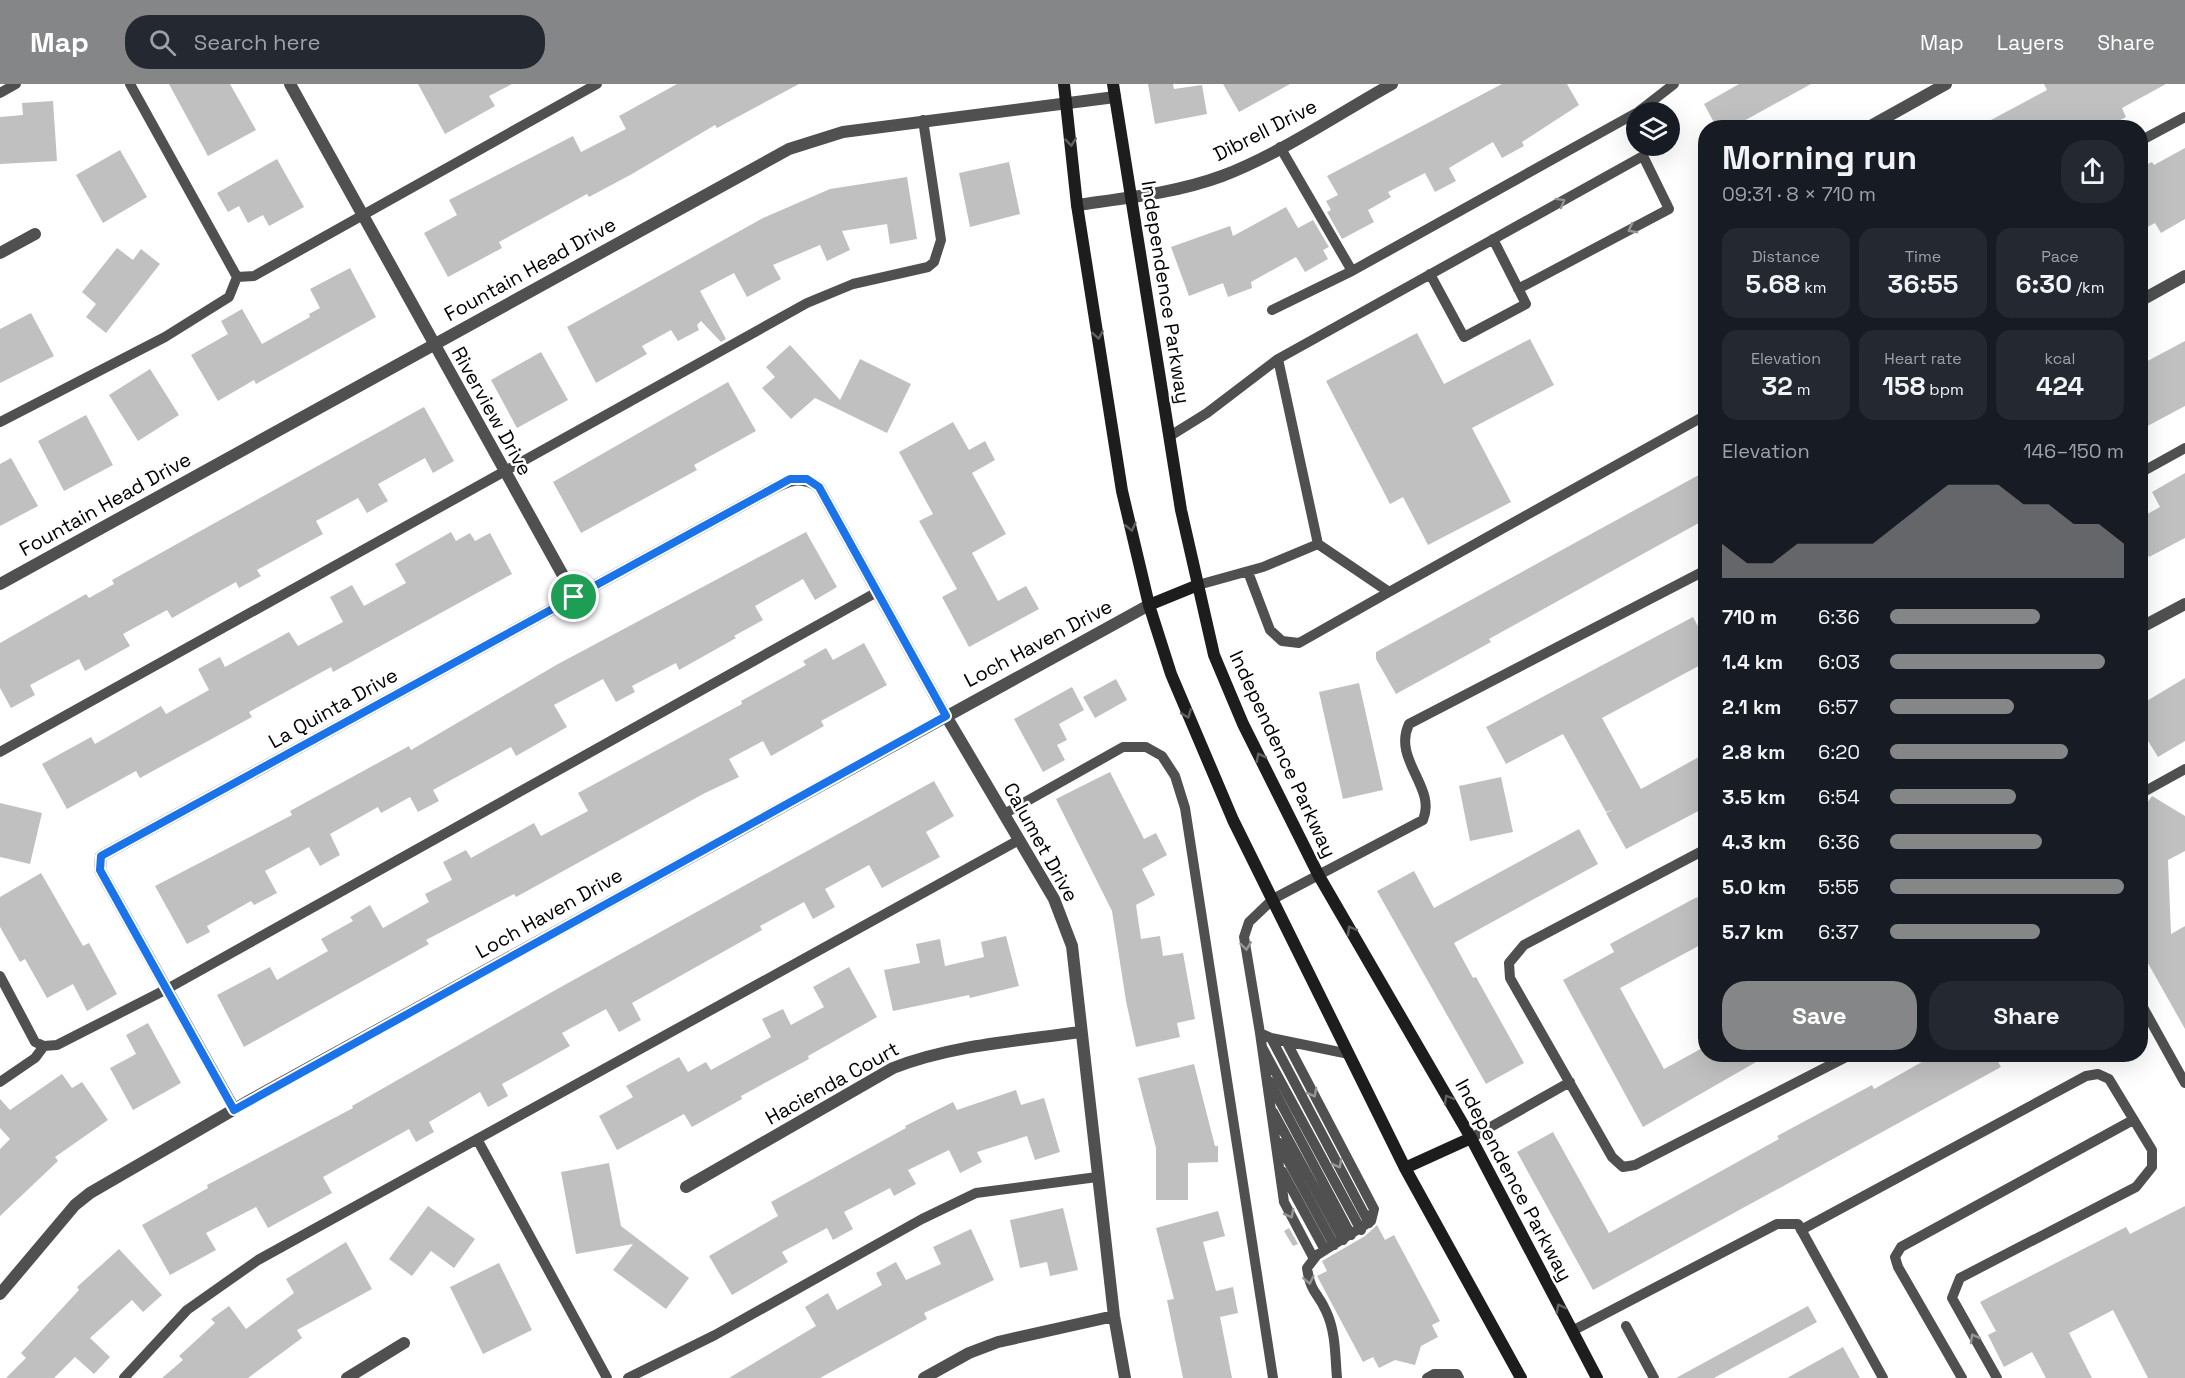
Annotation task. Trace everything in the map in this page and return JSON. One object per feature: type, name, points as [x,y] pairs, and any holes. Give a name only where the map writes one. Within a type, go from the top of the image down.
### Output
[{"type":"main road","points":[[1064,84],[1077,205],[1122,491],[1149,605],[1171,674],[1201,749],[1405,1168],[1521,1378]]},
{"type":"main road","name":"Independence Parkway","points":[[1114,90],[1181,510],[1214,656],[1243,724],[1319,876],[1471,1138],[1597,1378]]},
{"type":"main road","points":[[1149,605],[1198,585]]},
{"type":"main road","points":[[1405,1168],[1471,1138]]},
{"type":"street","name":"Dibrell Drive","points":[[1077,205],[1131,197],[1222,176],[1280,147],[1392,84]]},
{"type":"street","points":[[1881,120],[1946,84]]},
{"type":"street","name":"Riverview Drive","points":[[292,85],[433,345],[574,597]]},
{"type":"street","name":"Fountain Head Drive","points":[[0,584],[789,149],[843,132],[1067,102],[1114,90]]},
{"type":"street","points":[[0,253],[35,234]]},
{"type":"street","points":[[2148,297],[2185,276]]},
{"type":"street","name":"La Quinta Drive","points":[[234,1110],[100,870],[101,856],[790,479],[811,481],[819,487],[829,505]]},
{"type":"street","name":"Calumet Drive","points":[[829,505],[946,716],[1054,899],[1072,946],[1114,1316],[1125,1378]]},
{"type":"street","points":[[2148,624],[2185,604]]},
{"type":"street","name":"Loch Haven Drive","points":[[0,1294],[75,1205],[90,1192],[234,1110],[1149,605]]},
{"type":"street","name":"Hacienda Court","points":[[686,1187],[893,1068],[919,1058],[958,1049],[1080,1032]]},
{"type":"street","points":[[924,1378],[969,1353],[998,1342],[1114,1316]]},
{"type":"street","points":[[347,1378],[404,1343]]},
{"type":"lane","points":[[0,93],[15,84]]},
{"type":"lane","points":[[130,84],[237,277]]},
{"type":"lane","points":[[237,277],[254,276],[597,84]]},
{"type":"lane","points":[[1651,102],[1674,84]]},
{"type":"lane","points":[[2148,137],[2185,117]]},
{"type":"lane","points":[[1272,309],[1352,271],[1626,119]]},
{"type":"lane","points":[[0,752],[807,303],[853,284],[927,267],[934,262],[941,240],[923,120]]},
{"type":"lane","points":[[1280,147],[1352,271]]},
{"type":"lane","points":[[1170,436],[1208,413],[1278,359],[1643,156],[1669,209],[1518,289]]},
{"type":"lane","points":[[1430,274],[1464,337],[1526,304],[1493,239]]},
{"type":"lane","points":[[0,422],[174,331],[229,297],[237,277]]},
{"type":"lane","points":[[1278,359],[1318,544],[1389,592]]},
{"type":"lane","points":[[1248,572],[1270,630],[1282,641],[1299,643],[1698,419]]},
{"type":"lane","points":[[2148,469],[2185,448]]},
{"type":"lane","points":[[1198,585],[1248,572],[1318,544]]},
{"type":"lane","points":[[1314,1259],[1284,1202],[1244,937],[1249,922],[1273,900],[1407,826],[1423,820],[1427,809],[1425,796],[1403,742],[1409,724],[1698,574]]},
{"type":"lane","points":[[0,976],[35,1042],[44,1046],[68,1040],[167,989],[877,592]]},
{"type":"lane","points":[[1004,814],[1123,747],[1146,747],[1162,756],[1175,776],[1185,808],[1273,1378]]},
{"type":"lane","points":[[2148,790],[2185,769]]},
{"type":"lane","points":[[124,1378],[187,1310],[258,1260],[1019,840]]},
{"type":"lane","points":[[1698,853],[1524,945],[1509,963],[1510,978],[1611,1157],[1623,1167],[1635,1165],[1836,1062]]},
{"type":"lane","points":[[2148,1016],[2185,1083]]},
{"type":"lane","points":[[1260,1038],[1271,1038],[1349,1054]]},
{"type":"lane","points":[[1260,1038],[1347,1237]]},
{"type":"lane","points":[[1271,1038],[1347,1237]]},
{"type":"lane","points":[[1286,1041],[1374,1209],[1347,1237],[1314,1259],[1307,1268],[1310,1289],[1326,1310],[1333,1330],[1337,1378]]},
{"type":"lane","points":[[0,1082],[35,1058],[44,1046]]},
{"type":"lane","points":[[1265,1073],[1347,1237]]},
{"type":"lane","points":[[1801,1230],[2086,1076],[2098,1074],[2109,1079],[2152,1150],[2152,1167],[2136,1186],[1960,1278],[1952,1298],[1997,1378]]},
{"type":"lane","points":[[1471,1138],[1570,1082]]},
{"type":"lane","points":[[1269,1103],[1347,1237]]},
{"type":"lane","points":[[1962,1378],[1898,1267],[1895,1257],[1901,1247],[2133,1120]]},
{"type":"lane","points":[[1274,1134],[1347,1237]]},
{"type":"lane","points":[[477,1139],[608,1378]]},
{"type":"lane","points":[[1278,1163],[1347,1237]]},
{"type":"lane","points":[[628,1378],[715,1335],[922,1219],[976,1193],[1097,1177]]},
{"type":"lane","points":[[1572,1331],[1777,1224],[1798,1224],[1883,1378]]},
{"type":"lane","points":[[1626,1326],[1654,1378]]},
{"type":"lane","points":[[1427,1378],[1434,1374],[1457,1374],[1459,1378]]},
{"type":"building","points":[[169,84],[230,84],[256,130],[208,156]]},
{"type":"building","points":[[418,84],[512,84],[489,96],[495,106],[445,134]]},
{"type":"building","points":[[677,84],[799,84],[717,128],[715,125],[632,174],[589,197],[587,194],[499,242],[502,248],[448,277],[424,233],[457,215],[449,200],[573,136],[581,152],[626,129],[619,116]]},
{"type":"building","points":[[1148,84],[1173,84],[1174,89],[1202,85],[1207,114],[1155,124]]},
{"type":"building","points":[[1223,84],[1290,84],[1239,112]]},
{"type":"building","points":[[1502,84],[1567,84],[1579,105],[1522,142],[1524,146],[1502,158],[1493,142],[1449,168],[1456,181],[1435,192],[1425,173],[1388,192],[1391,197],[1368,210],[1374,222],[1342,239],[1327,212],[1331,210],[1326,201],[1338,195],[1327,176]]},
{"type":"building","points":[[1739,84],[1811,84],[1746,120],[1713,120],[1704,104]]},
{"type":"building","points":[[2044,84],[2166,84],[2122,108],[2126,117],[2121,120],[1991,120],[2047,90]]},
{"type":"building","points":[[53,101],[57,161],[0,164],[0,117],[23,115],[22,103]]},
{"type":"building","points":[[2185,148],[2185,219],[2161,233],[2155,223],[2148,227],[2148,164],[2152,162],[2154,165]]},
{"type":"building","points":[[120,150],[147,197],[103,223],[76,175]]},
{"type":"building","points":[[277,159],[304,207],[269,226],[263,215],[248,223],[239,206],[228,212],[217,193]]},
{"type":"building","points":[[1009,162],[1020,214],[970,227],[959,173]]},
{"type":"building","points":[[907,177],[917,239],[890,244],[887,224],[842,231],[850,250],[827,261],[820,245],[773,265],[781,279],[747,297],[734,273],[700,291],[726,339],[721,342],[701,321],[697,325],[699,330],[678,341],[671,330],[642,346],[647,354],[596,383],[567,327],[763,218],[830,189]]},
{"type":"building","points":[[1286,207],[1298,228],[1313,220],[1329,247],[1323,250],[1328,259],[1305,272],[1296,257],[1251,282],[1252,288],[1228,297],[1223,283],[1189,296],[1171,247],[1230,226],[1233,236]]},
{"type":"building","points":[[117,248],[133,260],[141,249],[160,264],[106,333],[86,317],[96,304],[82,292]]},
{"type":"building","points":[[350,268],[376,317],[256,384],[254,380],[218,401],[191,355],[228,334],[221,321],[242,309],[262,344],[310,317],[309,314],[320,308],[310,289]]},
{"type":"building","points":[[31,313],[54,356],[0,383],[0,329]]},
{"type":"building","points":[[1417,333],[1444,384],[1530,339],[1554,385],[1472,428],[1511,502],[1428,545],[1403,497],[1390,504],[1326,381]]},
{"type":"building","points":[[2185,341],[2185,406],[2148,426],[2148,361]]},
{"type":"building","points":[[790,345],[840,400],[860,359],[911,384],[887,433],[815,398],[791,419],[762,388],[775,377],[766,367]]},
{"type":"building","points":[[541,352],[568,400],[517,428],[491,380]]},
{"type":"building","points":[[150,369],[179,415],[138,441],[109,395]]},
{"type":"building","points":[[728,382],[756,431],[694,465],[697,470],[581,533],[553,482]]},
{"type":"building","points":[[424,407],[454,461],[433,473],[425,458],[378,484],[388,501],[367,513],[358,498],[316,521],[323,534],[257,570],[261,576],[239,588],[236,582],[172,618],[167,610],[123,634],[130,646],[85,671],[79,659],[30,685],[35,695],[11,708],[0,688],[0,643],[86,594],[89,598],[114,584],[112,580]]},
{"type":"building","points":[[86,415],[113,465],[64,491],[38,441]]},
{"type":"building","points":[[953,422],[969,450],[985,441],[995,460],[972,473],[1006,534],[972,553],[998,601],[1026,586],[1039,609],[969,647],[942,597],[957,589],[919,521],[933,514],[899,452]]},
{"type":"building","points":[[11,458],[38,506],[0,526],[0,464]]},
{"type":"building","points":[[2185,473],[2185,538],[2149,557],[2148,514],[2160,507],[2152,492]]},
{"type":"building","points":[[1698,475],[1698,523],[1489,639],[1491,642],[1396,694],[1376,659],[1376,652]]},
{"type":"building","points":[[451,532],[456,541],[470,533],[475,541],[490,533],[512,574],[333,672],[331,667],[249,712],[252,717],[140,778],[136,771],[67,809],[42,764],[91,737],[95,744],[161,706],[166,714],[209,690],[198,669],[220,657],[225,667],[289,632],[298,646],[343,622],[330,597],[352,585],[364,606],[406,583],[395,564]]},
{"type":"building","points":[[806,532],[837,587],[815,600],[803,579],[755,606],[763,620],[734,636],[736,638],[679,670],[676,663],[632,686],[635,692],[616,702],[603,679],[554,705],[567,727],[516,756],[511,747],[433,790],[439,801],[418,812],[410,797],[381,813],[378,807],[330,834],[340,855],[320,866],[309,847],[265,871],[277,893],[254,905],[251,901],[207,926],[210,932],[187,944],[155,886],[292,815],[290,811],[409,746],[411,750],[558,664]]},
{"type":"building","points":[[1693,617],[1698,626],[1698,666],[1602,718],[1641,789],[1698,757],[1698,811],[1626,849],[1606,813],[1612,810],[1606,812],[1563,734],[1506,764],[1486,727]]},
{"type":"building","points":[[864,643],[887,685],[821,721],[824,726],[771,756],[763,741],[729,759],[739,777],[705,793],[516,897],[514,894],[426,940],[429,944],[244,1047],[217,995],[270,967],[277,980],[328,951],[321,939],[353,921],[350,917],[370,905],[383,928],[429,902],[425,894],[452,880],[443,862],[466,850],[471,858],[534,823],[541,836],[588,811],[578,793],[742,704],[741,701],[806,665],[803,661],[826,648],[833,660]]},
{"type":"building","points":[[2185,678],[2185,741],[2158,757],[2148,741],[2148,700]]},
{"type":"building","points":[[1116,679],[1127,700],[1095,718],[1083,697]]},
{"type":"building","points":[[1359,683],[1383,790],[1343,799],[1319,692]]},
{"type":"building","points":[[1072,687],[1084,710],[1059,724],[1067,740],[1057,745],[1065,760],[1043,772],[1014,719]]},
{"type":"building","points":[[1110,772],[1144,839],[1156,833],[1167,855],[1142,869],[1155,895],[1136,905],[1141,939],[1160,936],[1163,956],[1183,953],[1195,1019],[1177,1023],[1180,1037],[1136,1047],[1126,1001],[1112,911],[1056,799]]},
{"type":"building","points":[[1501,777],[1513,832],[1470,841],[1459,786]]},
{"type":"building","points":[[934,781],[954,816],[926,832],[940,857],[882,888],[869,865],[825,889],[835,907],[813,919],[804,902],[760,926],[762,930],[632,1003],[641,1020],[619,1032],[606,1009],[562,1033],[570,1046],[502,1084],[508,1096],[488,1107],[480,1092],[429,1122],[434,1132],[416,1142],[409,1129],[323,1177],[332,1193],[268,1228],[256,1207],[206,1233],[216,1250],[170,1275],[142,1225],[208,1188],[207,1185],[353,1108],[352,1106],[559,988]]},
{"type":"building","points":[[2152,796],[2185,816],[2185,851],[2168,860],[2171,934],[2185,926],[2185,1029],[2148,963],[2148,802]]},
{"type":"building","points":[[0,803],[42,813],[30,864],[0,857]]},
{"type":"building","points":[[1579,829],[1598,864],[1454,943],[1473,978],[1476,977],[1524,1063],[1486,1084],[1377,891],[1414,871],[1434,908]]},
{"type":"building","points":[[41,873],[83,946],[89,943],[117,994],[87,1011],[73,984],[47,998],[25,959],[20,962],[0,927],[0,897]]},
{"type":"building","points":[[1697,897],[1698,946],[1620,988],[1664,1069],[1698,1050],[1698,1062],[1756,1062],[1643,1127],[1563,980],[1614,952],[1610,944]]},
{"type":"building","points":[[1006,936],[1019,986],[970,998],[969,995],[893,1011],[884,970],[920,963],[916,944],[940,939],[945,966],[984,957],[981,942]]},
{"type":"building","points":[[849,967],[877,1017],[692,1127],[684,1114],[617,1150],[599,1116],[633,1097],[626,1086],[679,1057],[688,1072],[706,1062],[711,1070],[771,1037],[762,1019],[783,1009],[791,1025],[824,1007],[813,987]]},
{"type":"building","points":[[148,1023],[181,1083],[133,1110],[110,1068],[136,1054],[126,1035]]},
{"type":"building","points":[[1922,1062],[1998,1062],[2001,1067],[1593,1290],[1517,1152],[1553,1132],[1609,1233],[1779,1139],[1777,1136],[1872,1085],[1874,1089]]},
{"type":"building","points":[[1194,1064],[1215,1146],[1218,1146],[1218,1162],[1188,1163],[1188,1200],[1156,1200],[1156,1148],[1138,1078]]},
{"type":"building","points":[[62,1074],[72,1088],[82,1082],[108,1120],[55,1157],[58,1161],[0,1216],[0,1149],[10,1139],[0,1128],[0,1099],[10,1110]]},
{"type":"building","points":[[1016,1090],[1021,1105],[1044,1098],[1060,1152],[1035,1160],[1027,1136],[977,1152],[982,1162],[960,1173],[949,1150],[908,1170],[916,1184],[894,1196],[890,1188],[844,1212],[853,1229],[833,1240],[827,1228],[782,1252],[788,1262],[732,1295],[709,1256],[778,1216],[771,1202],[906,1128],[905,1126],[953,1102],[957,1110]]},
{"type":"building","points":[[609,1163],[621,1226],[689,1278],[666,1309],[613,1270],[633,1244],[576,1254],[561,1172]]},
{"type":"building","points":[[428,1206],[475,1239],[454,1268],[431,1251],[412,1276],[389,1259]]},
{"type":"building","points":[[2185,1206],[2185,1378],[2148,1378],[2113,1310],[2069,1333],[2092,1378],[2046,1378],[2032,1352],[2004,1367],[1988,1335],[1996,1331],[1980,1302],[2126,1227],[2130,1234]]},
{"type":"building","points":[[1063,1208],[1078,1270],[1050,1276],[1047,1262],[1020,1268],[1010,1220]]},
{"type":"building","points":[[1218,1211],[1225,1236],[1203,1242],[1216,1291],[1233,1287],[1238,1313],[1220,1317],[1232,1378],[1183,1378],[1167,1300],[1174,1299],[1156,1228]]},
{"type":"building","points":[[1377,1225],[1385,1240],[1394,1235],[1440,1321],[1432,1325],[1438,1337],[1421,1346],[1415,1365],[1395,1360],[1379,1368],[1373,1357],[1363,1362],[1317,1276],[1327,1271],[1322,1261],[1365,1236]]},
{"type":"building","points":[[1289,1228],[1298,1244],[1293,1246],[1284,1231]]},
{"type":"building","points":[[971,1229],[994,1280],[924,1313],[927,1319],[820,1378],[729,1378],[816,1326],[805,1307],[828,1293],[837,1310],[882,1285],[876,1273],[896,1262],[906,1280],[941,1264],[933,1247]]},
{"type":"building","points":[[346,1242],[372,1289],[297,1330],[302,1338],[248,1378],[162,1378],[183,1360],[179,1356],[215,1323],[211,1319],[229,1306],[246,1329],[294,1293],[286,1279]]},
{"type":"building","points":[[119,1249],[162,1295],[143,1312],[132,1300],[90,1338],[110,1357],[94,1374],[75,1357],[54,1378],[6,1378],[26,1358],[21,1353],[79,1290],[77,1287]]},
{"type":"building","points":[[499,1263],[532,1330],[483,1354],[450,1287]]},
{"type":"building","points":[[1808,1306],[1817,1322],[1714,1378],[1676,1378]]},
{"type":"building","points":[[1843,1347],[1860,1378],[1787,1378]]},
{"type":"route","points":[[790,479],[807,479],[819,487],[946,716],[234,1110],[100,870],[101,856],[574,597],[790,479]]}]
